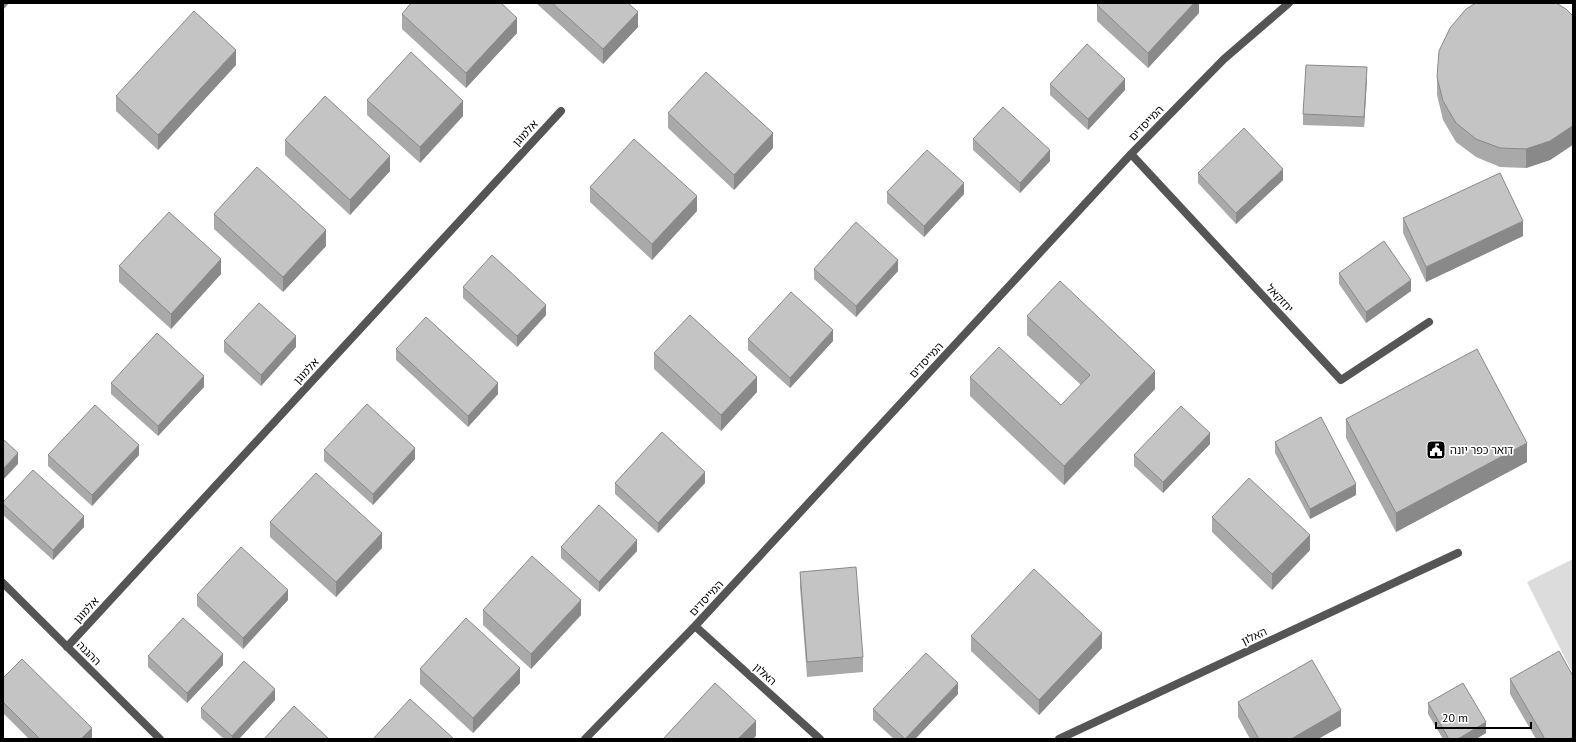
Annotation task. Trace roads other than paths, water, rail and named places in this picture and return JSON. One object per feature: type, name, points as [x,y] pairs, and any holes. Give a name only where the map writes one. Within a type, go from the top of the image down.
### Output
[{"type":"street","name":"המייסדים","points":[[585,739],[695,626],[1131,154],[1224,58],[1289,3]]},
{"type":"street","name":"אלמוגן","points":[[67,647],[561,111]]},
{"type":"street","name":"יחזקאל","points":[[1131,154],[1342,380],[1429,322]]},
{"type":"street","name":"האלון","points":[[1059,739],[1458,553]]},
{"type":"street","name":"ההגנה","points":[[3,583],[160,739]]},
{"type":"street","name":"האלון","points":[[695,626],[820,739]]},
{"type":"place","name":"דואר כפר יונה","points":[[1436,450]]}]
